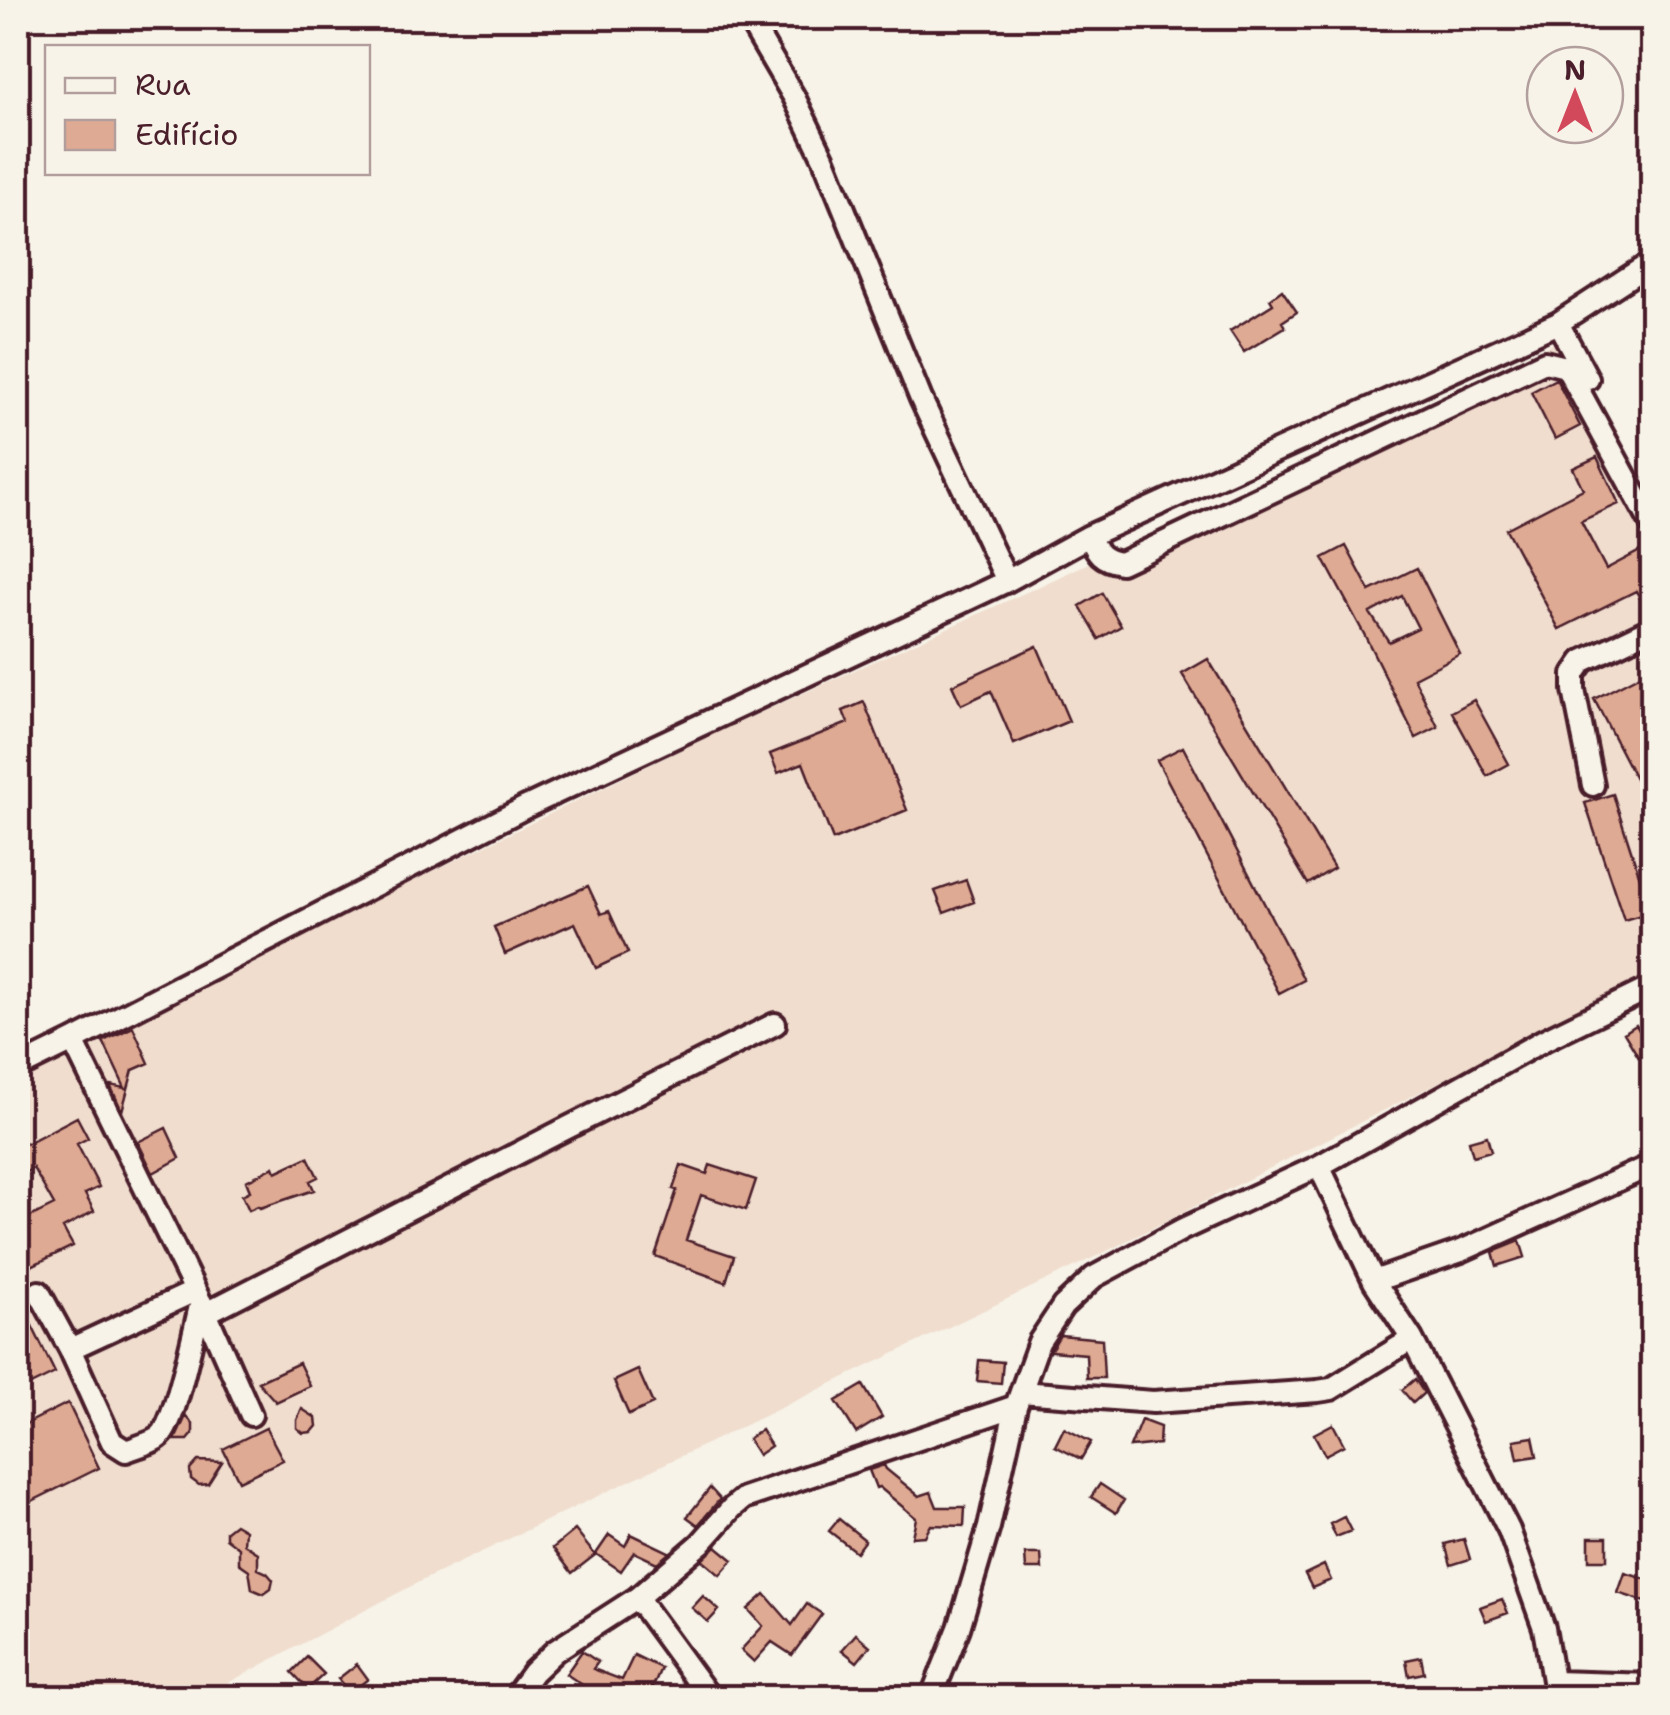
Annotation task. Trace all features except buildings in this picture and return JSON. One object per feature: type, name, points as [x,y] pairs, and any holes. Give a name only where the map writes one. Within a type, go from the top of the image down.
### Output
[{"type":"street","points":[[748,18],[823,157],[920,399],[1007,581]]},
{"type":"street","points":[[767,18],[773,59]]},
{"type":"street","points":[[18,1068],[526,807],[1007,581],[1090,536],[1558,323],[1652,262]]},
{"type":"street","points":[[1558,323],[1652,500]]},
{"type":"street","points":[[1090,536],[1104,560],[1120,562],[1545,362],[1566,366],[1652,525]]},
{"type":"street","points":[[1594,786],[1574,674],[1582,661],[1652,628]]},
{"type":"street","points":[[930,1698],[959,1628],[989,1528],[1019,1399],[1039,1342],[1063,1306],[1094,1277],[1184,1229],[1320,1166],[1544,1040],[1652,987]]},
{"type":"street","points":[[70,1349],[201,1302],[552,1136],[775,1024]]},
{"type":"street","points":[[73,1041],[201,1302],[251,1415]]},
{"type":"street","points":[[1374,1281],[1461,1251],[1652,1165]]},
{"type":"street","points":[[1320,1166],[1374,1281],[1412,1339],[1508,1530],[1544,1628],[1555,1690],[1652,1685]]},
{"type":"street","points":[[39,1292],[112,1442],[126,1450],[164,1432],[201,1302]]},
{"type":"street","points":[[514,1698],[555,1651],[637,1598],[700,1544],[744,1498],[1019,1399],[1153,1402],[1318,1392],[1412,1339]]},
{"type":"street","points":[[637,1598],[710,1698]]},
{"type":"shaded area","points":[[1557,342],[1652,526],[1652,974],[1105,1252],[417,1583],[201,1697],[18,1697],[18,1074],[709,736],[1040,586]]}]
